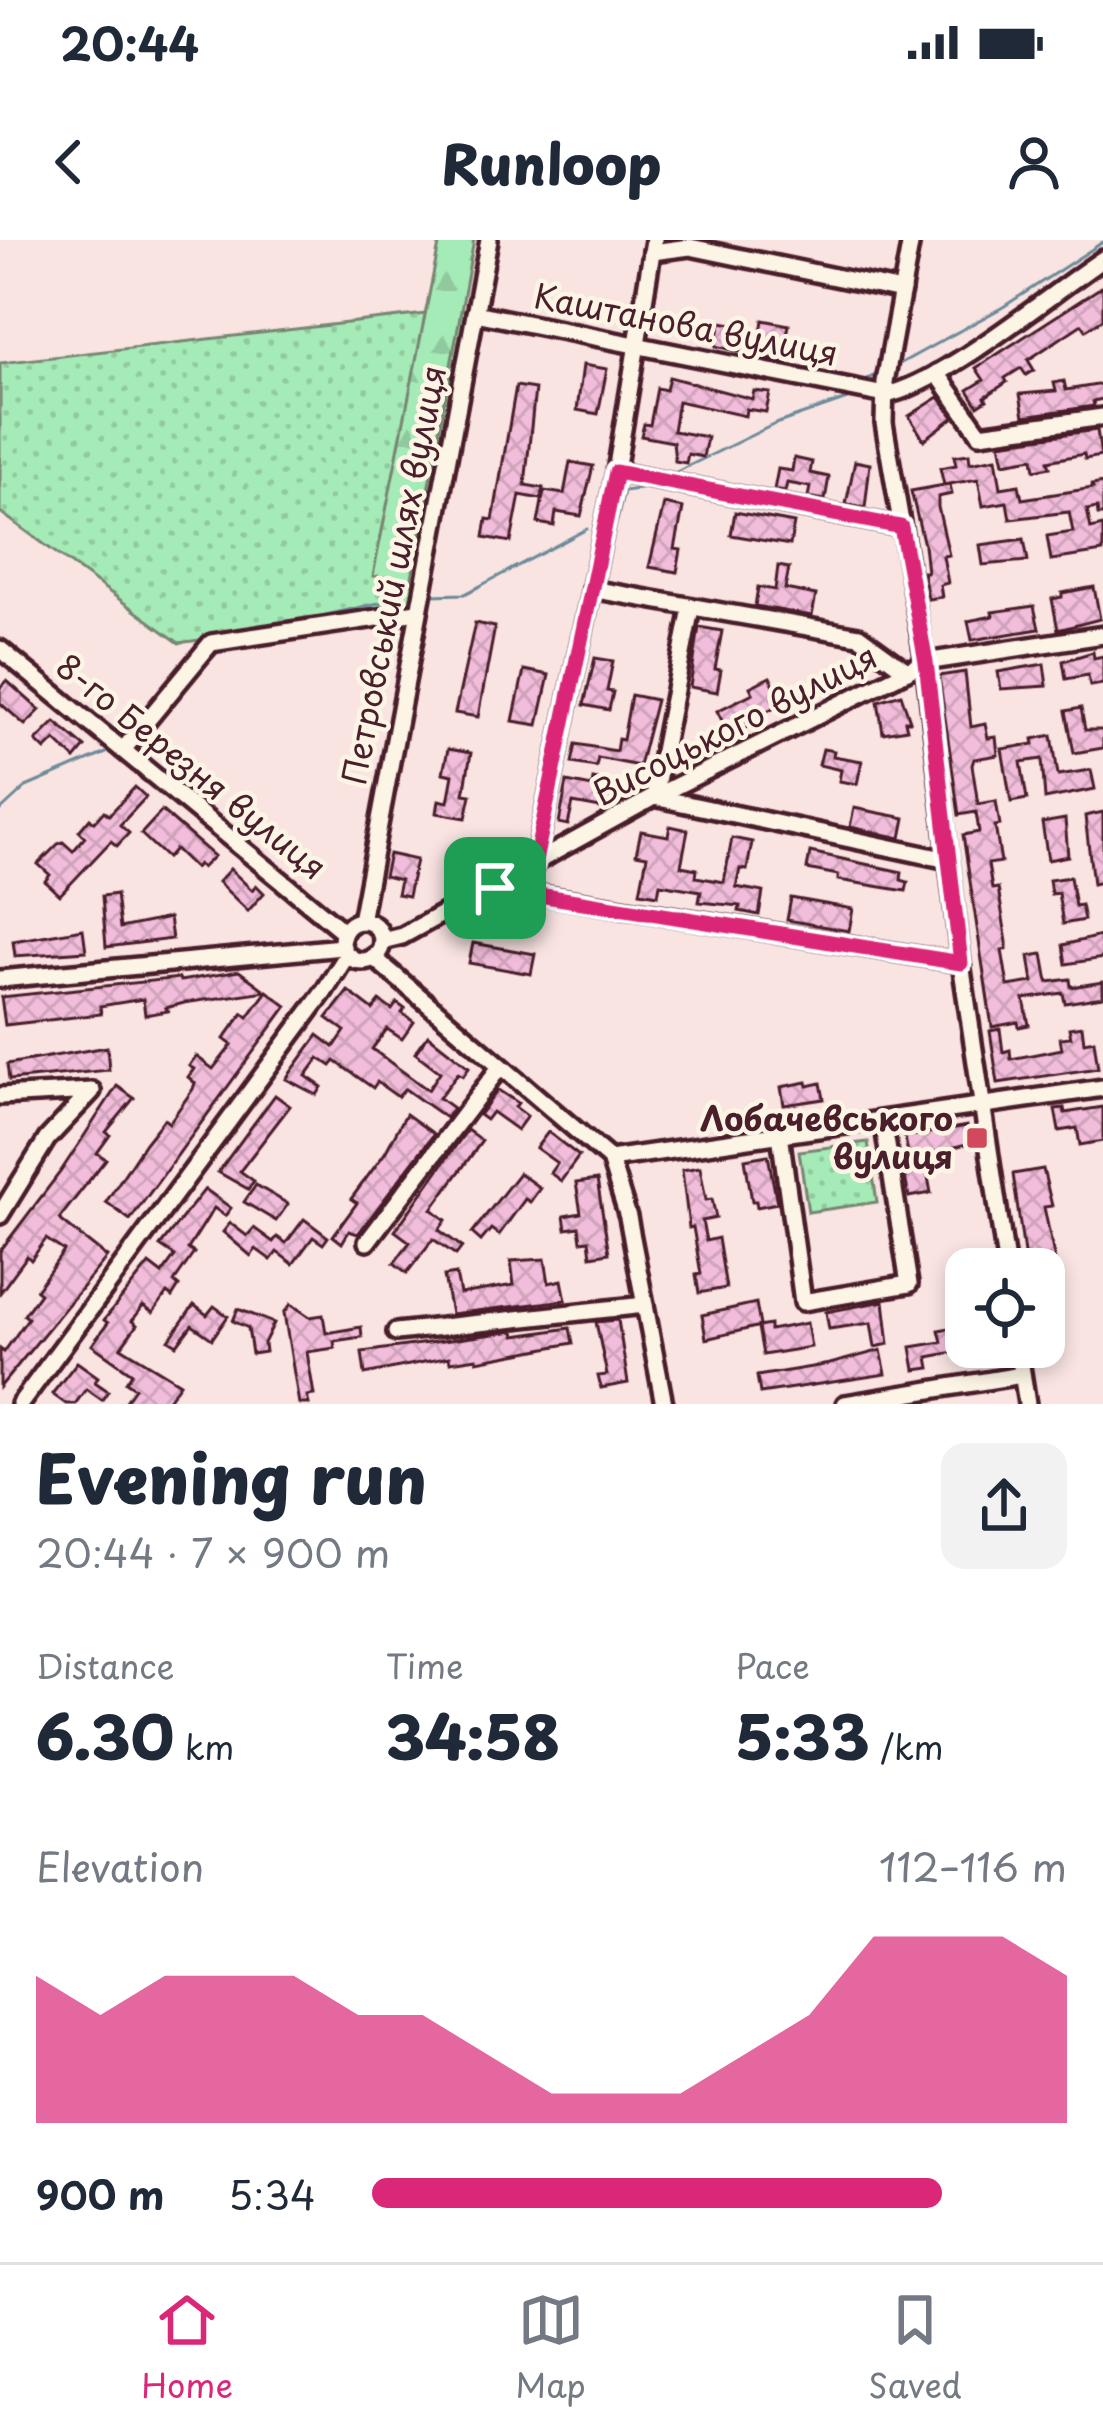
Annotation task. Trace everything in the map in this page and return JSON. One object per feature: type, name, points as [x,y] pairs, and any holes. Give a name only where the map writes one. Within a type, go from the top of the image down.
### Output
[{"type":"street","name":"Петровський шлях вулиця","points":[[361,921],[489,240]]},
{"type":"street","points":[[911,240],[885,395],[886,445],[926,662],[961,963],[1004,1248]]},
{"type":"street","points":[[534,866],[616,472],[653,246],[690,247],[902,291]]},
{"type":"street","points":[[885,395],[937,373],[1102,262]]},
{"type":"street","name":"Каштанова вулиця","points":[[475,313],[885,395]]},
{"type":"street","points":[[937,373],[980,434],[1103,417]]},
{"type":"street","points":[[616,472],[901,527]]},
{"type":"street","points":[[591,589],[859,635],[907,671]]},
{"type":"street","points":[[691,608],[654,797],[948,860]]},
{"type":"street","points":[[123,751],[211,643],[417,612]]},
{"type":"street","name":"Висоцького вулиця","points":[[382,941],[402,937],[654,797],[926,662],[1103,635]]},
{"type":"street","name":"8-го Березня вулиця","points":[[0,649],[345,944]]},
{"type":"street","points":[[495,888],[961,963]]},
{"type":"street","points":[[20,1404],[323,993],[361,921],[376,927],[382,941],[374,957]]},
{"type":"street","points":[[345,944],[357,961],[374,957]]},
{"type":"street","points":[[0,979],[345,944]]},
{"type":"street","points":[[374,957],[610,1159],[621,1184],[664,1404]]},
{"type":"street","points":[[367,1242],[500,1067]]},
{"type":"street","points":[[610,1159],[1103,1088]]},
{"type":"street","points":[[0,1096],[92,1091],[46,1139],[0,1215]]},
{"type":"street","points":[[780,1134],[803,1302],[909,1284],[883,1120]]},
{"type":"street","points":[[396,1331],[645,1305]]},
{"type":"street","points":[[1021,1368],[1027,1404]]},
{"type":"street","points":[[845,1404],[1022,1375]]},
{"type":"green space","points":[[440,240],[474,240],[411,583],[373,576]]},
{"type":"green space","points":[[469,309],[412,609],[179,643],[0,512],[0,363]]},
{"type":"green space","points":[[868,1142],[877,1202],[808,1212],[799,1151]]},
{"type":"building","points":[[1103,286],[1103,319],[1086,330],[1082,324],[1028,360],[1034,370],[1026,375],[1021,368],[1005,378],[1007,382],[978,406],[968,390],[984,380],[976,368]]},
{"type":"building","points":[[763,320],[789,325],[782,362],[716,346],[721,322],[743,326],[740,341],[759,345]]},
{"type":"building","points":[[583,365],[607,369],[598,414],[577,410]]},
{"type":"building","points":[[669,377],[752,399],[754,391],[770,393],[766,412],[746,409],[745,416],[678,401],[673,431],[707,437],[703,457],[688,454],[686,463],[675,461],[673,442],[641,436],[644,424],[650,425],[657,388],[666,390]]},
{"type":"building","points":[[1064,381],[1066,390],[1103,384],[1103,399],[1093,401],[1094,406],[1024,416],[1020,394],[1056,391],[1054,383]]},
{"type":"building","points":[[516,386],[535,389],[525,485],[543,488],[541,499],[520,495],[511,542],[484,537],[487,519],[493,520]]},
{"type":"building","points":[[939,397],[954,417],[924,440],[909,416]]},
{"type":"building","points":[[1097,430],[1101,456],[1048,461],[1050,467],[1035,470],[1033,458],[1004,463],[1000,443]]},
{"type":"building","points":[[969,454],[970,463],[996,458],[1001,488],[1019,485],[1022,499],[1103,483],[1103,515],[1098,515],[1097,508],[1087,510],[1091,529],[1103,526],[1103,552],[1051,560],[1047,536],[1073,532],[1069,512],[1010,519],[1007,502],[983,506],[978,479],[944,485],[940,468],[956,465],[954,456]]},
{"type":"building","points":[[794,458],[812,462],[810,473],[829,477],[825,500],[808,497],[810,487],[787,483],[785,492],[774,490],[778,469],[792,471]]},
{"type":"building","points":[[855,461],[870,464],[865,508],[846,504]]},
{"type":"building","points":[[570,462],[593,466],[581,516],[556,512],[554,526],[538,523],[544,491],[564,494]]},
{"type":"building","points":[[950,484],[952,494],[938,497],[949,555],[943,556],[948,583],[940,585],[942,597],[928,599],[924,545],[911,491]]},
{"type":"building","points":[[664,504],[683,508],[675,549],[681,550],[677,572],[649,567]]},
{"type":"building","points":[[735,512],[794,523],[790,545],[731,535]]},
{"type":"building","points":[[1024,539],[1028,561],[983,565],[980,545]]},
{"type":"building","points":[[778,566],[789,568],[785,589],[816,595],[812,616],[755,606],[758,587],[775,590]]},
{"type":"building","points":[[1094,587],[1100,619],[1058,630],[1052,599]]},
{"type":"building","points":[[1034,606],[1039,629],[972,640],[968,621]]},
{"type":"building","points":[[475,623],[495,627],[478,717],[455,713]]},
{"type":"building","points":[[699,627],[722,631],[715,669],[721,670],[717,692],[690,687]]},
{"type":"building","points":[[1093,652],[1094,658],[1103,656],[1103,684],[1090,686],[1088,675],[1066,679],[1063,661]]},
{"type":"building","points":[[595,658],[613,661],[609,710],[584,705]]},
{"type":"building","points":[[1044,664],[1047,686],[1001,689],[998,672]]},
{"type":"building","points":[[524,670],[549,675],[538,725],[513,721]]},
{"type":"building","points":[[965,672],[971,727],[985,724],[988,738],[996,737],[998,755],[974,759],[972,765],[978,804],[996,801],[1000,825],[995,826],[1001,862],[988,864],[992,889],[998,888],[1007,942],[1007,949],[1002,950],[1008,986],[1033,982],[1029,956],[1043,954],[1048,982],[1070,979],[1071,987],[1103,982],[1103,997],[1065,1003],[1063,993],[1024,999],[1029,1025],[1019,1027],[1018,1022],[992,1027],[963,835],[979,832],[976,812],[959,815],[939,676]]},
{"type":"building","points":[[770,677],[783,703],[747,721],[750,726],[730,736],[717,711],[753,693],[750,687]]},
{"type":"building","points":[[7,681],[40,710],[25,725],[0,703],[0,688]]},
{"type":"building","points":[[901,694],[910,721],[905,721],[907,729],[883,733],[878,701]]},
{"type":"building","points":[[631,695],[656,700],[639,766],[598,758],[596,767],[572,763],[576,744],[616,751],[618,739],[623,740]]},
{"type":"building","points":[[1081,708],[1085,730],[1103,730],[1103,748],[1074,753],[1066,711]]},
{"type":"building","points":[[55,722],[85,747],[75,759],[55,740],[45,750],[36,741]]},
{"type":"building","points":[[1052,735],[1058,775],[1091,770],[1095,789],[1045,799],[1042,759],[1021,762],[1027,799],[1011,802],[1002,749],[1034,744],[1033,739]]},
{"type":"building","points":[[448,749],[471,753],[464,794],[471,795],[466,818],[437,813],[439,800],[448,802],[453,775],[443,773]]},
{"type":"building","points":[[823,749],[834,751],[833,756],[862,761],[857,784],[839,781],[841,770],[819,765]]},
{"type":"building","points":[[593,779],[611,783],[606,809],[573,803],[568,825],[559,823],[567,782],[592,787]]},
{"type":"building","points":[[135,787],[146,797],[120,825],[129,833],[117,846],[111,841],[60,895],[45,881],[50,875],[38,864],[63,842],[73,851],[85,837],[79,831],[90,818],[94,822],[104,811],[109,815]]},
{"type":"building","points":[[854,808],[905,818],[901,838],[850,827]]},
{"type":"building","points":[[162,811],[214,856],[202,868],[198,864],[195,868],[175,849],[167,858],[141,834]]},
{"type":"building","points":[[1103,812],[1103,882],[1093,884],[1085,816]]},
{"type":"building","points":[[1065,819],[1068,856],[1048,860],[1042,823]]},
{"type":"building","points":[[670,826],[688,830],[681,866],[697,869],[696,877],[724,882],[732,838],[752,842],[747,870],[740,869],[736,887],[763,892],[759,915],[739,911],[740,906],[699,902],[701,891],[660,884],[658,895],[640,892],[647,856],[636,854],[641,831],[668,836]]},
{"type":"building","points":[[810,852],[902,872],[901,880],[908,882],[906,891],[838,880],[838,875],[807,869]]},
{"type":"building","points":[[389,854],[416,860],[408,896],[397,894],[400,880],[384,876]]},
{"type":"building","points":[[230,869],[252,890],[256,885],[264,893],[248,911],[218,882]]},
{"type":"building","points":[[1070,877],[1075,906],[1081,905],[1084,920],[1063,924],[1058,893],[1051,894],[1049,880]]},
{"type":"building","points":[[116,894],[120,928],[169,918],[172,939],[106,947],[102,896]]},
{"type":"building","points":[[791,898],[853,909],[849,931],[787,920]]},
{"type":"building","points":[[83,929],[86,951],[15,956],[13,941]]},
{"type":"building","points":[[1100,936],[1103,958],[1066,964],[1063,945]]},
{"type":"building","points":[[473,943],[535,954],[531,974],[469,963]]},
{"type":"building","points":[[239,971],[266,991],[184,1003],[145,1015],[143,999],[100,1006],[101,1014],[5,1025],[1,997]]},
{"type":"building","points":[[267,991],[287,1006],[130,1220],[106,1202],[145,1143],[164,1119],[169,1123],[193,1089],[195,1083],[188,1077],[194,1069],[189,1066],[196,1056],[213,1069],[232,1045],[224,1039]]},
{"type":"building","points":[[348,991],[373,1010],[380,1001],[392,1010],[397,1003],[405,1009],[402,1013],[414,1022],[402,1039],[387,1029],[372,1049],[428,1090],[440,1072],[415,1053],[428,1035],[469,1067],[463,1076],[458,1073],[439,1098],[453,1108],[446,1118],[405,1089],[398,1097],[377,1082],[373,1088],[335,1061],[331,1066],[319,1058],[306,1076],[322,1087],[317,1095],[286,1079],[318,1035],[334,1047],[345,1031],[327,1018]]},
{"type":"building","points":[[1082,1026],[1084,1042],[1094,1040],[1098,1068],[998,1083],[990,1031],[1000,1029],[1003,1052],[1010,1050],[1011,1059],[1062,1049],[1060,1038],[1071,1037],[1069,1028]]},
{"type":"building","points":[[107,1047],[109,1070],[9,1080],[7,1064]]},
{"type":"building","points":[[807,1082],[808,1086],[821,1083],[824,1099],[784,1105],[781,1087]]},
{"type":"building","points":[[117,1086],[134,1098],[106,1132],[110,1135],[97,1153],[106,1159],[59,1219],[107,1257],[0,1387],[0,1349],[4,1352],[28,1318],[24,1315],[40,1293],[36,1290],[64,1251],[46,1239],[0,1293],[0,1251]]},
{"type":"building","points":[[498,1090],[518,1103],[515,1107],[527,1116],[517,1130],[492,1112],[486,1120],[479,1115]]},
{"type":"building","points":[[275,1095],[290,1106],[240,1171],[254,1181],[248,1189],[218,1172]]},
{"type":"building","points":[[1103,1107],[1103,1141],[1080,1145],[1077,1128],[1059,1131],[1055,1109],[1064,1108],[1065,1113]]},
{"type":"building","points":[[406,1114],[434,1134],[358,1234],[349,1231],[342,1243],[333,1236],[357,1203],[351,1199]]},
{"type":"building","points":[[967,1126],[970,1143],[924,1155],[931,1193],[909,1197],[904,1172],[911,1171],[905,1137]]},
{"type":"building","points":[[467,1130],[482,1141],[432,1209],[446,1220],[439,1230],[462,1247],[456,1255],[433,1239],[407,1273],[394,1263],[410,1242],[395,1231]]},
{"type":"building","points":[[548,1132],[579,1156],[561,1181],[550,1173],[557,1163],[536,1148]]},
{"type":"building","points":[[768,1155],[777,1203],[757,1207],[745,1159]]},
{"type":"building","points":[[700,1167],[706,1200],[712,1199],[716,1218],[702,1221],[706,1241],[718,1238],[726,1288],[699,1293],[696,1275],[701,1274],[682,1170]]},
{"type":"building","points":[[1043,1169],[1052,1206],[1044,1207],[1052,1248],[1023,1248],[1013,1174]]},
{"type":"building","points":[[519,1173],[540,1188],[530,1202],[525,1199],[499,1235],[491,1229],[481,1241],[472,1233]]},
{"type":"building","points":[[597,1180],[609,1253],[591,1256],[589,1240],[581,1241],[579,1227],[566,1229],[564,1216],[581,1213],[576,1183]]},
{"type":"building","points":[[256,1185],[288,1204],[276,1221],[244,1202]]},
{"type":"building","points":[[205,1189],[231,1208],[225,1216],[214,1208],[188,1249],[194,1253],[174,1282],[179,1286],[172,1297],[167,1293],[153,1313],[143,1306],[132,1321],[137,1325],[121,1347],[180,1383],[165,1404],[124,1404],[135,1388],[126,1382],[132,1373],[92,1345],[108,1323],[104,1320],[149,1264],[162,1274],[175,1256],[160,1246]]},
{"type":"building","points":[[304,1219],[328,1237],[323,1244],[313,1237],[293,1264],[277,1252],[271,1260],[256,1249],[251,1256],[223,1232],[230,1223],[247,1236],[254,1228],[273,1242],[277,1237],[286,1243]]},
{"type":"building","points":[[545,1259],[549,1283],[562,1280],[566,1300],[451,1314],[444,1276],[456,1274],[460,1294],[514,1285],[511,1261]]},
{"type":"building","points":[[884,1301],[889,1344],[875,1347],[871,1323],[829,1329],[826,1312]]},
{"type":"building","points":[[756,1303],[760,1326],[706,1339],[702,1315]]},
{"type":"building","points":[[291,1304],[310,1317],[323,1315],[326,1333],[361,1327],[362,1337],[307,1352],[314,1395],[307,1396],[309,1404],[299,1404],[284,1313]]},
{"type":"building","points":[[194,1305],[207,1315],[214,1306],[228,1316],[212,1339],[192,1325],[177,1345],[169,1340]]},
{"type":"building","points":[[238,1309],[274,1323],[264,1343],[265,1352],[252,1354],[248,1328],[233,1321]]},
{"type":"building","points":[[618,1320],[628,1383],[601,1388],[598,1376],[607,1375],[596,1322]]},
{"type":"building","points":[[807,1323],[811,1347],[763,1355],[758,1327],[770,1325],[770,1330]]},
{"type":"building","points":[[570,1328],[573,1343],[477,1361],[450,1362],[449,1357],[365,1374],[362,1352]]},
{"type":"building","points":[[945,1329],[945,1354],[928,1357],[930,1368],[915,1370],[911,1347],[942,1342],[939,1330]]},
{"type":"building","points":[[881,1350],[886,1374],[760,1393],[757,1376]]},
{"type":"building","points":[[77,1362],[108,1391],[102,1400],[86,1389],[75,1404],[52,1394]]},
{"type":"waterway","points":[[894,367],[1003,307],[1103,242]]},
{"type":"waterway","points":[[861,384],[875,375]]},
{"type":"waterway","points":[[670,475],[775,424],[850,398]]},
{"type":"waterway","points":[[617,521],[624,491],[652,487]]},
{"type":"waterway","points":[[431,595],[465,594],[587,529]]},
{"type":"waterway","points":[[278,626],[405,597]]},
{"type":"waterway","points":[[178,694],[221,649]]},
{"type":"waterway","points":[[0,811],[26,787],[113,750]]},
{"type":"place","name":"Лобачевського вулиця","points":[[977,1138]]},
{"type":"route","points":[[616,472],[901,527],[926,662],[961,963],[495,888],[534,866],[616,472]]}]
